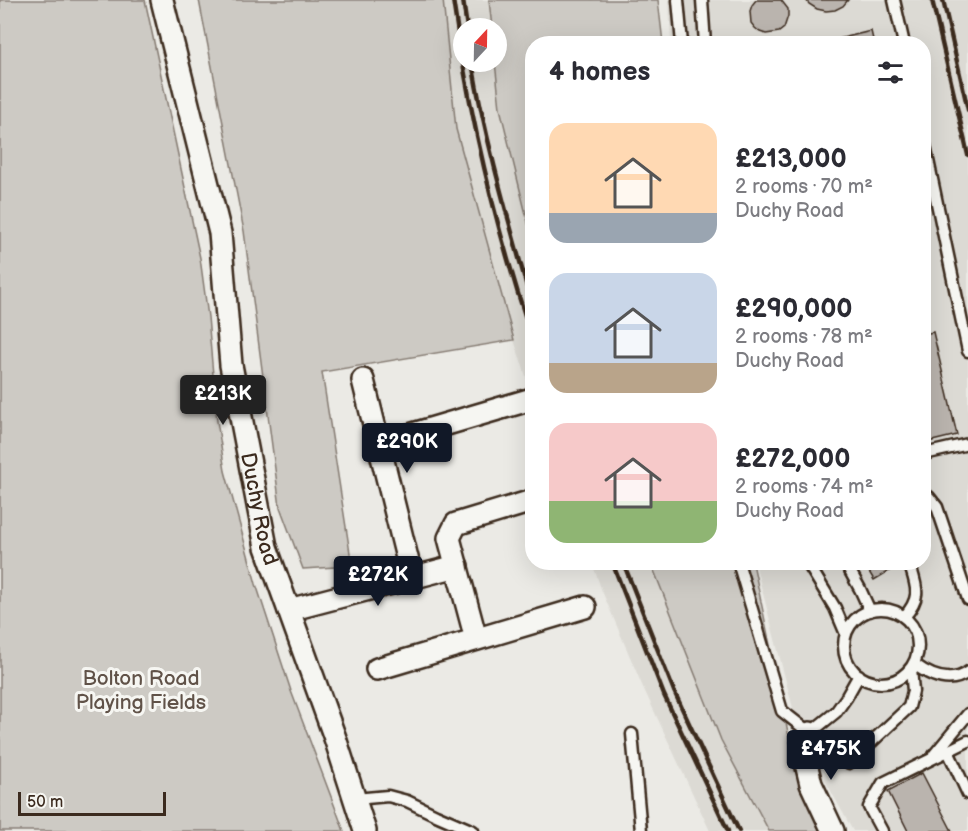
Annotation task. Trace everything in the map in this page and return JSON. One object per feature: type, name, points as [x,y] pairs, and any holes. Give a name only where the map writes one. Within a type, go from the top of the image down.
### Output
[{"type":"street","name":"Duchy Road","points":[[162,0],[220,233],[231,365],[266,547],[365,831]]},
{"type":"street","points":[[363,380],[412,578]]},
{"type":"street","points":[[379,444],[525,401]]},
{"type":"street","points":[[476,639],[449,538],[456,524],[525,503]]},
{"type":"street","points":[[289,610],[457,566]]},
{"type":"street","points":[[377,669],[585,607]]},
{"type":"street","points":[[810,733],[805,759],[811,784],[833,831]]},
{"type":"lane","points":[[678,0],[681,36]]},
{"type":"lane","points":[[702,0],[704,36]]},
{"type":"lane","points":[[894,0],[902,36]]},
{"type":"lane","points":[[931,174],[968,351]]},
{"type":"lane","points":[[931,452],[968,444]]},
{"type":"lane","points":[[931,500],[936,507],[968,599]]},
{"type":"lane","points":[[740,570],[782,711],[810,733],[836,712],[859,675]]},
{"type":"lane","points":[[812,570],[836,608],[846,634]]},
{"type":"lane","points":[[849,570],[870,611]]},
{"type":"lane","points":[[904,617],[912,608],[917,591],[911,570]]},
{"type":"lane","points":[[882,609],[894,611],[913,626],[918,638],[918,651],[912,667],[895,681],[882,683],[870,681],[850,666],[844,644],[846,634],[860,616],[870,611],[882,609]]},
{"type":"lane","points":[[912,667],[945,679],[968,672]]},
{"type":"lane","points":[[849,763],[909,707],[913,691],[912,667]]},
{"type":"lane","points":[[930,760],[968,714]]},
{"type":"lane","points":[[632,734],[641,831]]},
{"type":"lane","points":[[882,831],[869,807],[883,783],[968,741]]},
{"type":"lane","points":[[948,751],[968,794]]},
{"type":"lane","points":[[355,800],[388,796],[408,801],[473,831]]},
{"type":"shaded area","points":[[443,0],[489,0],[491,18],[453,18],[453,72],[496,72],[500,108],[525,210],[525,373],[456,129]]},
{"type":"shaded area","points":[[669,0],[968,0],[968,831],[853,831],[800,735],[757,570],[931,570],[931,36],[671,36]]},
{"type":"shaded area","points":[[594,570],[654,570],[721,740],[769,831],[710,831],[642,685]]},
{"type":"green space","name":"Bolton Road Playing Fields","points":[[0,0],[145,0],[200,258],[208,317],[217,421],[225,471],[256,584],[291,691],[344,831],[0,831]]},
{"type":"green space","points":[[199,0],[443,0],[456,129],[514,340],[322,372],[352,566],[303,569],[280,507],[244,231]]},
{"type":"green space","points":[[489,0],[658,0],[662,36],[525,36],[525,210],[500,108],[496,72],[507,72],[507,18],[491,18]]},
{"type":"green space","points":[[654,570],[754,570],[790,742],[825,831],[769,831],[721,740]]},
{"type":"building","points":[[756,0],[781,0],[788,9],[784,28],[779,32],[766,34],[755,28],[751,23],[750,11]]},
{"type":"building","points":[[806,0],[848,0],[835,10],[826,11],[817,9]]},
{"type":"building","points":[[871,31],[872,36],[851,36]]},
{"type":"building","points":[[931,332],[933,332],[957,435],[931,441]]},
{"type":"building","points":[[868,570],[891,570],[874,580]]},
{"type":"building","points":[[922,773],[952,831],[908,831],[888,791]]},
{"type":"railway","points":[[453,0],[467,85],[485,171],[525,315]]},
{"type":"railway","points":[[463,0],[466,18]]},
{"type":"railway","points":[[932,0],[968,155]]},
{"type":"railway","points":[[943,0],[968,110]]},
{"type":"railway","points":[[474,72],[491,154],[525,280]]},
{"type":"railway","points":[[615,570],[664,695],[728,831]]},
{"type":"railway","points":[[626,570],[674,691],[739,831]]}]
